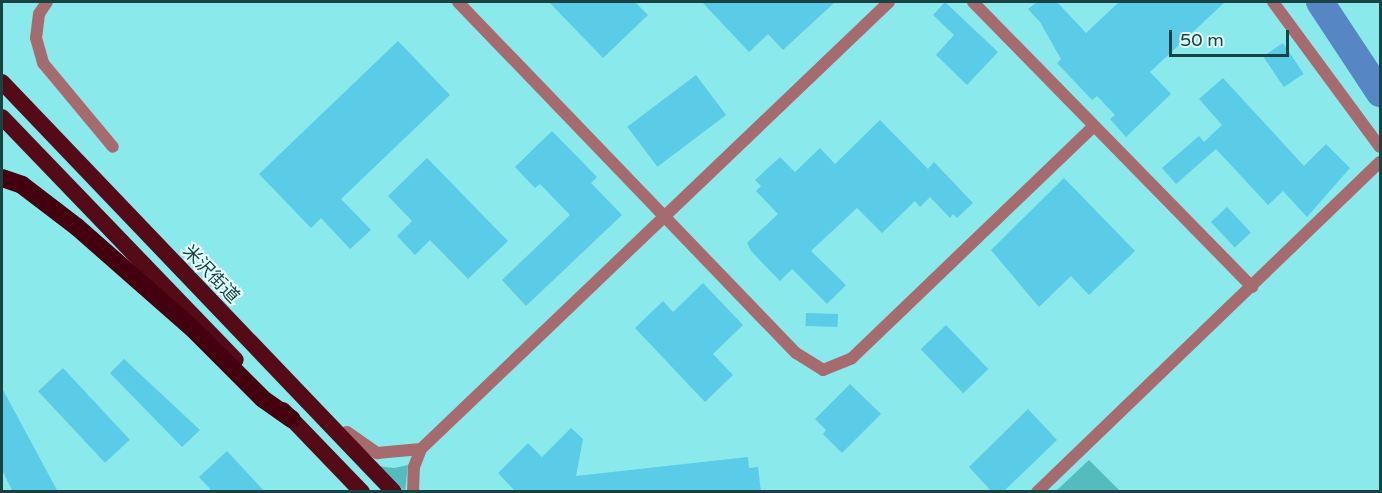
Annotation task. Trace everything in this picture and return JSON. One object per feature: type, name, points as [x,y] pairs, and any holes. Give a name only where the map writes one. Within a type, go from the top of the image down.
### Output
[{"type":"highway","name":"米沢街道","points":[[2,82],[394,492]]},
{"type":"highway","points":[[2,117],[362,492]]},
{"type":"highway","points":[[2,178],[22,185],[77,227],[192,328],[263,399],[292,419]]},
{"type":"street","points":[[46,2],[39,14],[36,38],[43,63],[113,147]]},
{"type":"street","points":[[458,2],[796,354],[823,370],[852,358],[1094,126]]},
{"type":"street","points":[[413,492],[414,467],[421,449],[889,2]]},
{"type":"street","points":[[973,2],[1252,287]]},
{"type":"street","points":[[1273,2],[1380,147]]},
{"type":"street","points":[[1036,492],[1380,162]]},
{"type":"street","points":[[322,416],[337,421],[357,442],[377,453],[421,449]]},
{"type":"shaded area","points":[[1089,460],[1120,491],[1056,491]]},
{"type":"shaded area","points":[[408,465],[405,491],[377,466],[394,468]]},
{"type":"building","points":[[549,2],[635,2],[648,15],[603,58]]},
{"type":"building","points":[[702,2],[835,2],[783,50],[768,34],[749,52]]},
{"type":"building","points":[[945,2],[998,52],[967,85],[936,55],[954,35],[933,15]]},
{"type":"building","points":[[1037,2],[1057,2],[1086,33],[1119,2],[1225,2],[1150,72],[1171,94],[1126,137],[1110,119],[1115,115],[1097,96],[1092,100],[1057,63],[1061,59],[1040,22],[1028,9]]},
{"type":"building","points":[[398,41],[450,95],[341,199],[371,230],[350,249],[321,218],[311,228],[259,174]]},
{"type":"building","points":[[1283,43],[1304,74],[1284,87],[1263,56]]},
{"type":"building","points":[[696,75],[726,115],[657,167],[627,127]]},
{"type":"building","points":[[1223,78],[1304,166],[1326,144],[1350,168],[1307,217],[1283,191],[1268,205],[1216,149],[1176,184],[1162,168],[1199,136],[1204,142],[1222,125],[1199,99]]},
{"type":"building","points":[[880,120],[928,169],[934,162],[973,203],[957,218],[953,214],[950,218],[930,197],[920,207],[915,201],[882,233],[857,208],[811,251],[846,285],[827,304],[792,269],[780,281],[751,251],[747,243],[778,214],[756,191],[761,186],[755,180],[780,157],[795,172],[820,148],[835,164]]},
{"type":"building","points":[[552,131],[597,177],[591,183],[622,215],[526,306],[502,280],[570,215],[540,184],[535,188],[515,167]]},
{"type":"building","points":[[427,158],[508,241],[468,279],[430,240],[415,255],[397,236],[412,221],[388,196]]},
{"type":"building","points":[[1064,178],[1135,251],[1089,295],[1071,276],[1039,307],[991,250]]},
{"type":"building","points":[[1227,207],[1251,233],[1235,248],[1211,222]]},
{"type":"building","points":[[703,283],[743,325],[713,354],[733,375],[705,402],[635,328],[663,301],[673,312]]},
{"type":"building","points":[[806,313],[838,314],[838,327],[806,326]]},
{"type":"building","points":[[946,325],[988,369],[963,393],[921,349]]},
{"type":"building","points":[[124,359],[200,430],[182,447],[110,373]]},
{"type":"building","points":[[63,368],[130,440],[105,463],[38,391]]},
{"type":"building","points":[[850,384],[881,414],[842,453],[823,434],[826,430],[815,419]]},
{"type":"building","points":[[2,388],[58,492],[13,492],[2,470]]},
{"type":"building","points":[[1028,409],[1057,440],[1003,492],[992,492],[969,467]]},
{"type":"building","points":[[571,428],[583,439],[576,476],[748,457],[749,468],[758,467],[761,492],[516,492],[498,473],[528,443],[542,457]]},
{"type":"building","points":[[227,451],[265,492],[213,492],[199,477]]},
{"type":"waterway","points":[[1320,2],[1380,93]]}]
